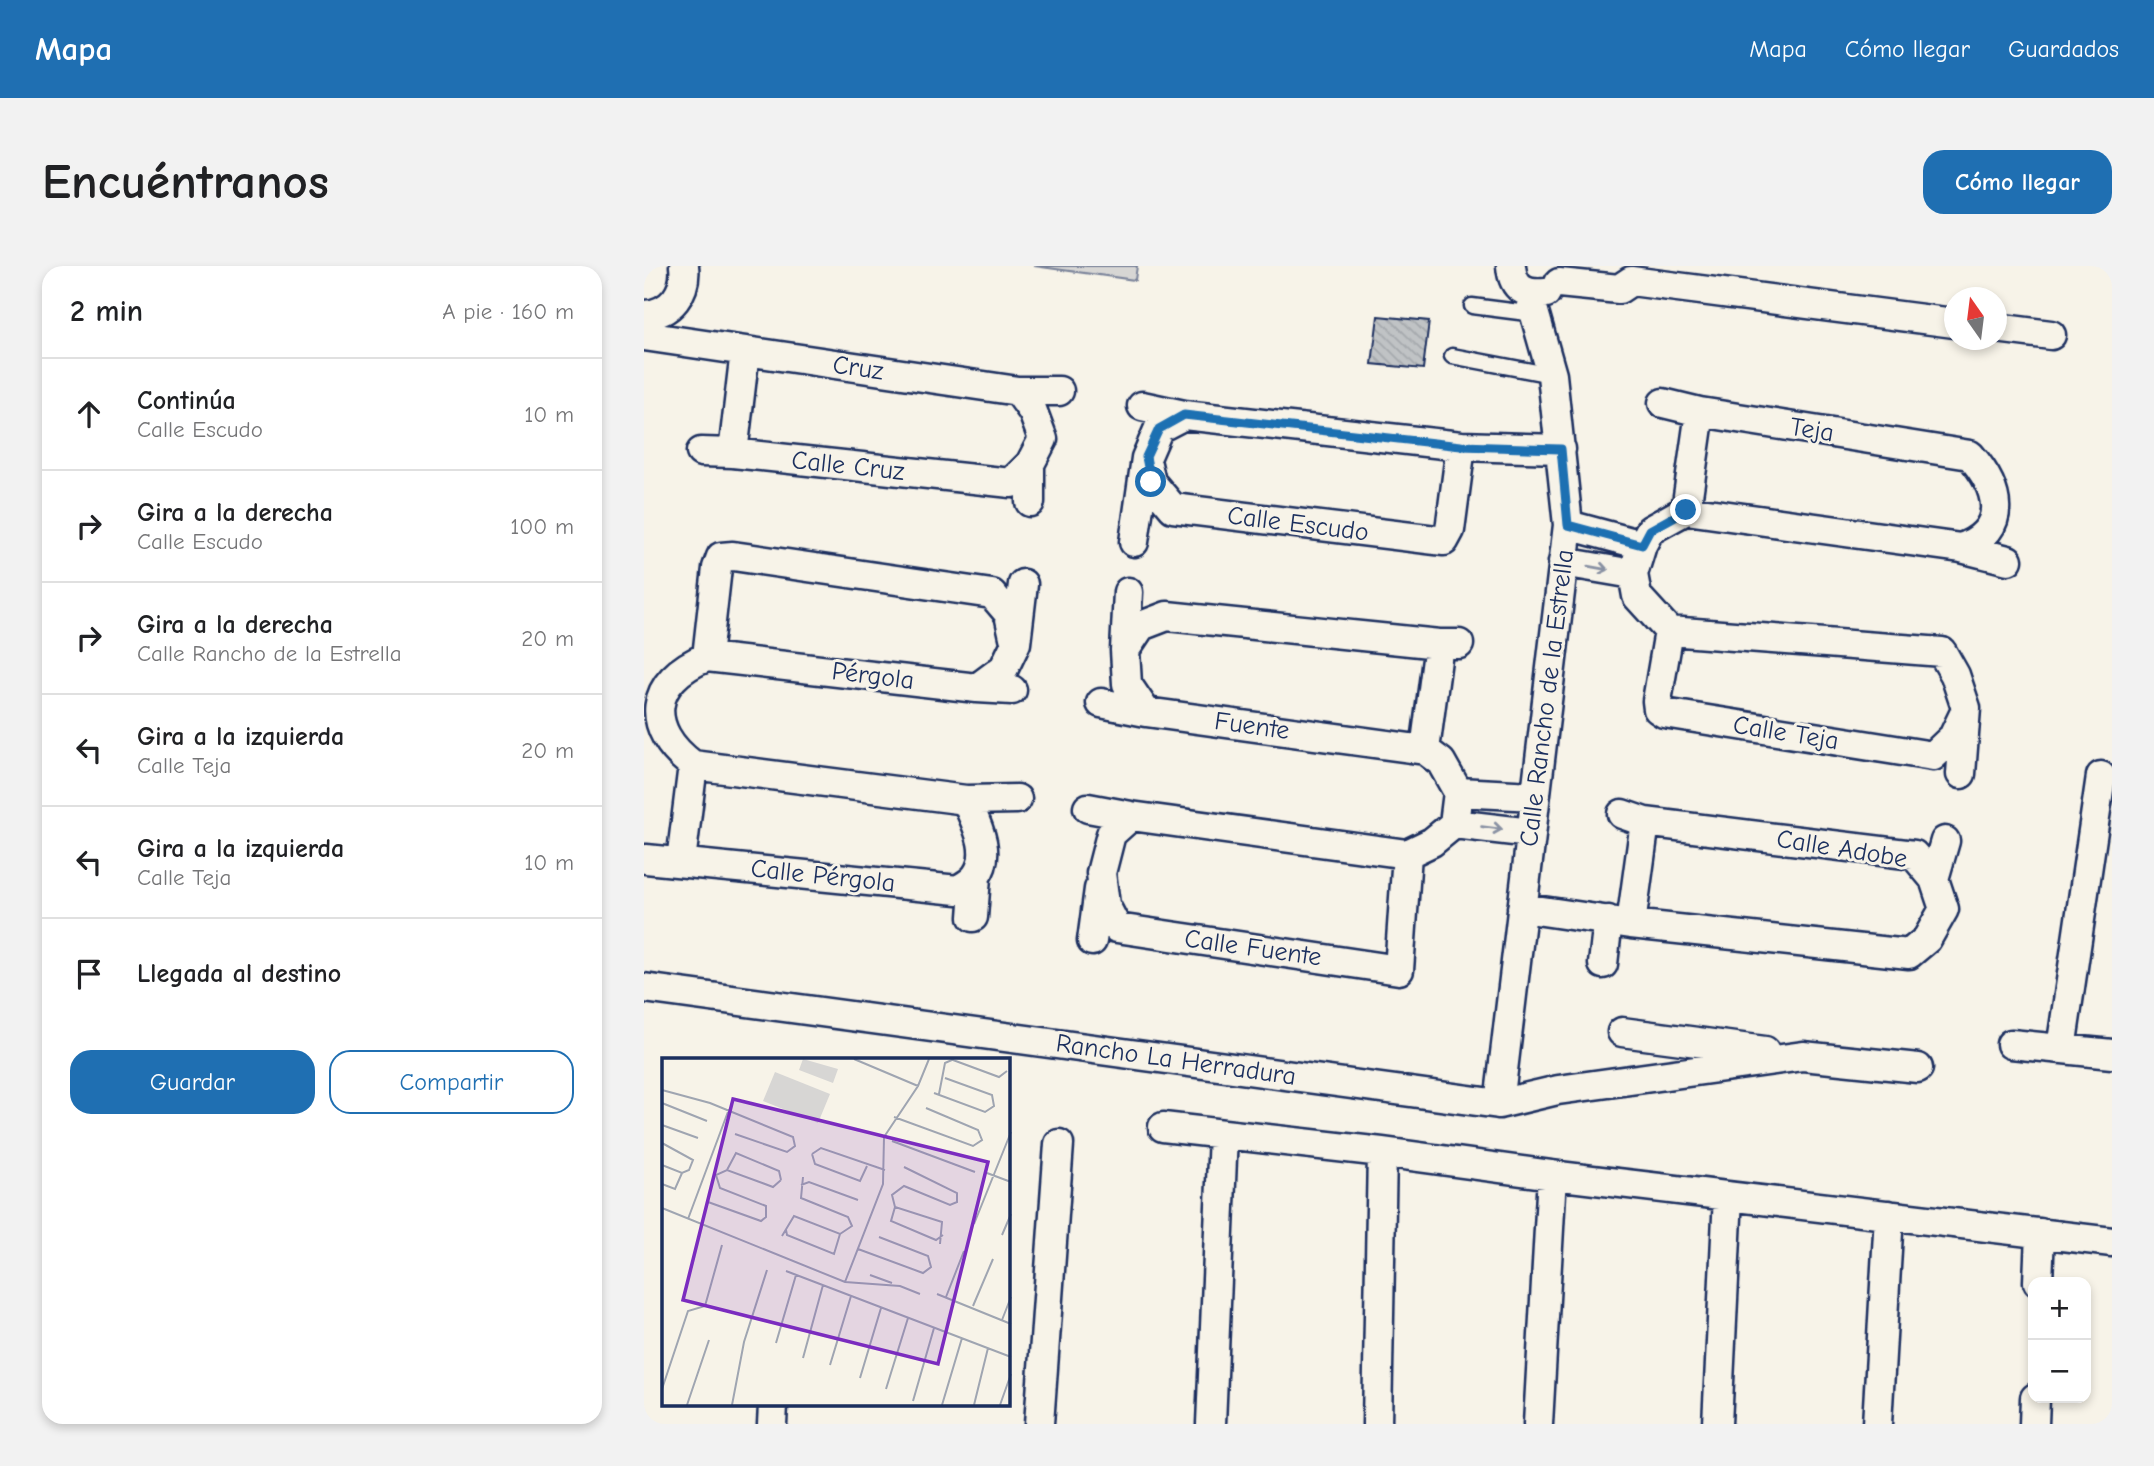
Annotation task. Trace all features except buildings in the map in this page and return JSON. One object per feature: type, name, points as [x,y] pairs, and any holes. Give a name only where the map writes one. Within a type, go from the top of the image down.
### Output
[{"type":"street","points":[[644,315],[660,312],[677,300],[683,289],[684,266]]},
{"type":"street","name":"Calle Rancho de la Estrella","points":[[1499,1104],[1568,525],[1552,375],[1532,304],[1515,284],[1511,266]]},
{"type":"street","points":[[1532,304],[1562,275],[1619,289],[1625,273],[1944,321]]},
{"type":"street","points":[[2007,329],[2051,335]]},
{"type":"street","name":"Cruz","points":[[644,336],[1018,391]]},
{"type":"street","points":[[701,452],[733,453],[745,351]]},
{"type":"street","points":[[1018,391],[1059,391]]},
{"type":"street","name":"Calle Cruz","points":[[733,453],[1011,483],[1030,464],[1043,439],[1033,412],[1018,391]]},
{"type":"street","points":[[1663,403],[1700,412],[1686,510]]},
{"type":"street","points":[[1142,406],[1184,415],[1461,446],[1561,449]]},
{"type":"street","name":"Teja","points":[[1700,412],[1970,455],[1985,473],[1996,499],[1992,521],[1980,541],[1961,548]]},
{"type":"street","points":[[1134,541],[1146,457],[1159,429],[1184,415]]},
{"type":"street","name":"Calle Escudo","points":[[1146,457],[1151,482],[1173,508],[1444,541],[1450,530],[1461,446]]},
{"type":"street","points":[[1030,464],[1030,502]]},
{"type":"street","points":[[1961,774],[1966,708],[1955,675],[1942,652],[1669,631],[1637,596],[1633,574],[1650,530],[1686,510],[1961,548],[2008,560]]},
{"type":"street","points":[[1568,525],[1642,545]]},
{"type":"street","points":[[1016,643],[1009,614],[992,594],[733,556],[721,557],[717,568],[707,657],[675,674],[653,700],[663,738],[677,754],[693,765],[966,800],[1017,799]]},
{"type":"street","points":[[1563,562],[1633,574]]},
{"type":"street","points":[[976,688],[1004,668],[1016,643],[1023,584]]},
{"type":"street","points":[[1128,592],[1125,650],[1127,684],[1146,712]]},
{"type":"street","points":[[1125,650],[1141,626],[1167,616],[1449,644],[1425,750],[1441,762],[1456,807]]},
{"type":"street","name":"Calle Teja","points":[[1669,631],[1657,701],[1658,709],[1664,713],[1933,757],[1953,737],[1966,708]]},
{"type":"street","name":"Pérgola","points":[[707,657],[1012,690]]},
{"type":"street","name":"Fuente","points":[[1101,703],[1146,712],[1425,750]]},
{"type":"street","points":[[681,861],[693,765]]},
{"type":"street","points":[[2060,1049],[2101,776]]},
{"type":"street","points":[[1088,808],[1407,854],[1432,842],[1456,807],[1535,796]]},
{"type":"street","points":[[966,800],[980,831],[984,859],[976,877],[973,917]]},
{"type":"street","points":[[1456,807],[1531,833]]},
{"type":"street","name":"Calle Fuente","points":[[1131,816],[1111,834],[1101,873],[1105,905],[1117,928],[1399,970],[1407,854]]},
{"type":"street","name":"Calle Adobe","points":[[1522,908],[1619,922],[1909,954],[1927,939],[1944,909],[1934,879],[1914,855],[1633,818],[1619,922]]},
{"type":"street","points":[[1934,879],[1945,841]]},
{"type":"street","name":"Calle Pérgola","points":[[646,859],[958,890],[976,877]]},
{"type":"street","points":[[1092,941],[1101,873]]},
{"type":"street","points":[[1603,964],[1619,922]]},
{"type":"street","name":"Rancho La Herradura","points":[[644,988],[1499,1104]]},
{"type":"street","points":[[1622,1032],[1919,1068]]},
{"type":"street","points":[[2011,1044],[2112,1054]]},
{"type":"street","points":[[1499,1104],[1558,1090],[1803,1056]]},
{"type":"street","points":[[1163,1127],[2112,1242]]},
{"type":"street","points":[[1211,1424],[1223,1134]]},
{"type":"street","points":[[1039,1424],[1059,1144]]},
{"type":"street","points":[[1377,1424],[1382,1152]]},
{"type":"street","points":[[1538,1424],[1552,1175]]},
{"type":"street","points":[[1717,1424],[1728,1196]]},
{"type":"street","points":[[1877,1424],[1889,1215]]},
{"type":"street","points":[[2038,1277],[2040,1233]]},
{"type":"street","points":[[2034,1424],[2035,1403]]},
{"type":"street","points":[[772,1424],[773,1406]]},
{"type":"lane","points":[[1472,306],[1532,304]]},
{"type":"lane","points":[[1452,356],[1552,375]]},
{"type":"shaded area","points":[[1034,266],[1137,266],[1135,280]]},
{"type":"route","points":[[1151,482],[1146,457],[1159,429],[1184,415],[1461,446],[1561,449],[1568,525],[1642,545],[1650,530],[1686,510]]}]
